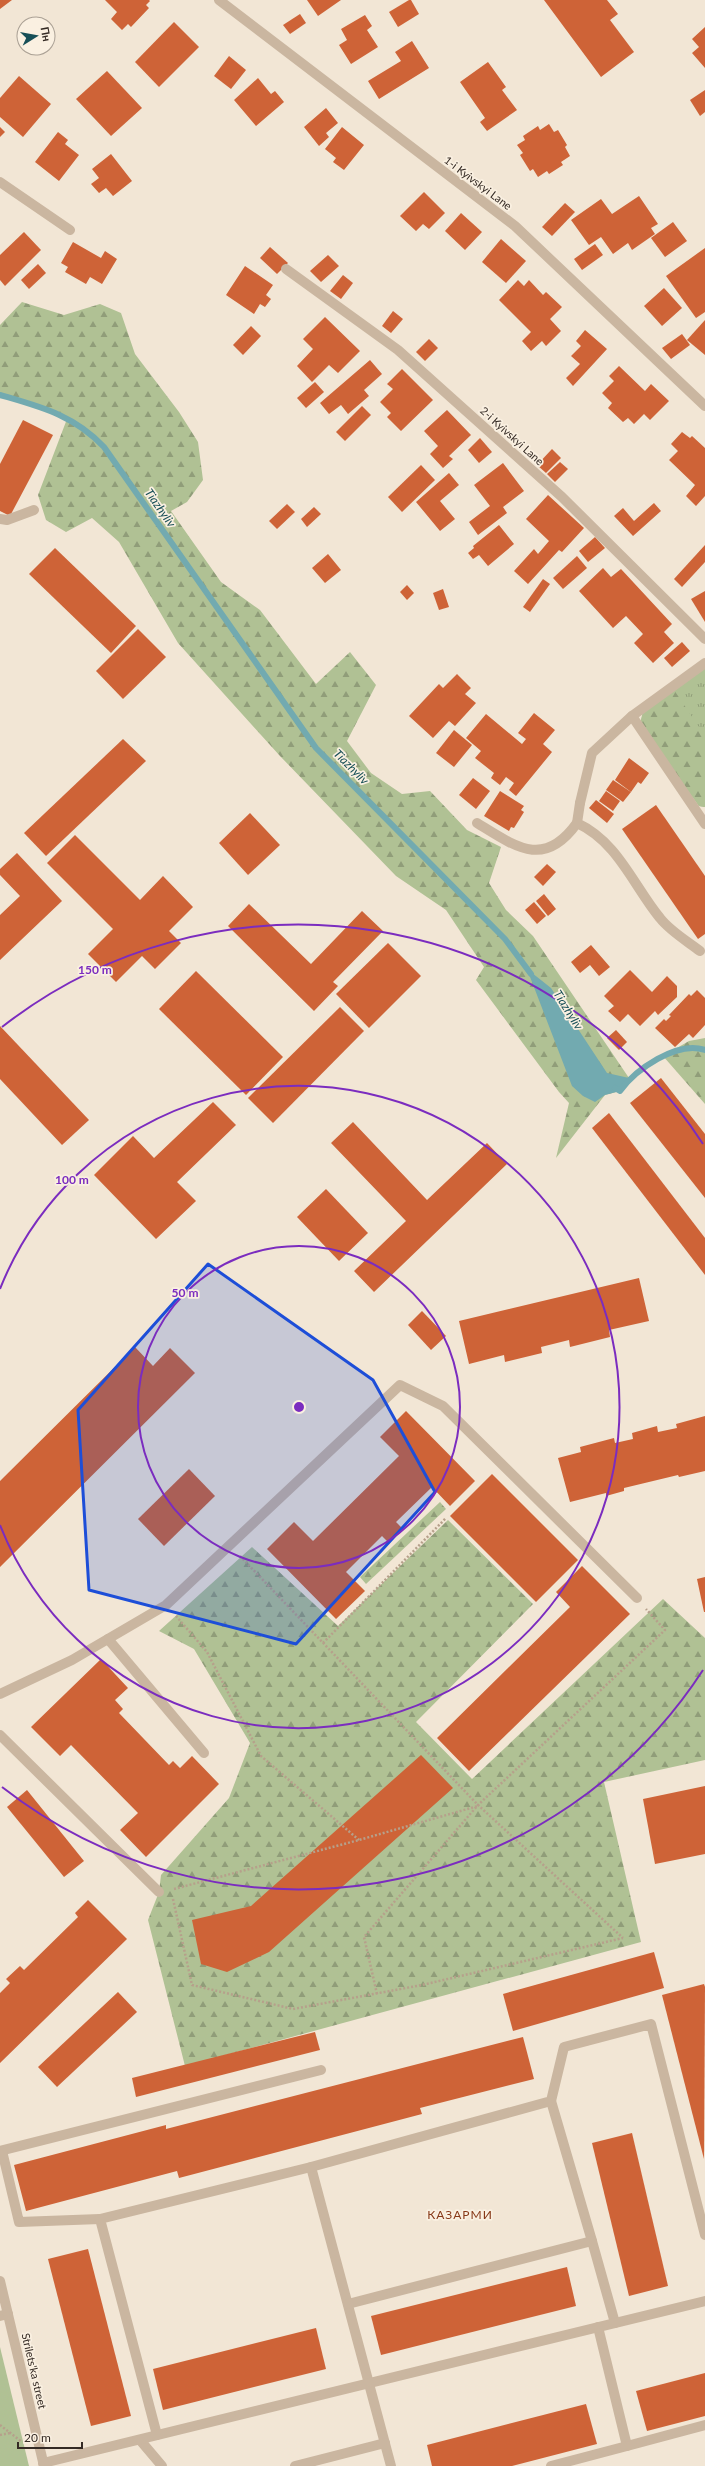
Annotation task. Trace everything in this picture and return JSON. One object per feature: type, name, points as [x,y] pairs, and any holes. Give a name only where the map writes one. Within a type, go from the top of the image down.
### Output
[{"type":"street","name":"1-i Kyivskyi Lane","points":[[219,0],[515,226],[705,406]]},
{"type":"street","points":[[0,182],[70,230]]},
{"type":"street","name":"2-i Kyivskyi Lane","points":[[286,269],[398,350],[562,497],[705,639]]},
{"type":"street","points":[[0,519],[7,520],[34,510]]},
{"type":"street","points":[[477,823],[508,842],[530,850],[546,849],[566,838],[577,823],[580,803],[592,753],[632,716],[705,662]]},
{"type":"street","points":[[632,716],[705,824]]},
{"type":"street","points":[[577,823],[590,829],[610,846],[661,919],[700,951]]},
{"type":"street","points":[[0,1694],[72,1660],[166,1605],[400,1386],[443,1406],[637,1598]]},
{"type":"street","points":[[108,1639],[204,1753]]},
{"type":"street","points":[[0,1735],[159,1892]]},
{"type":"street","points":[[615,2323],[550,2102],[564,2047],[651,2024],[702,2210],[705,2235]]},
{"type":"street","points":[[321,2070],[1,2151],[19,2222],[100,2219],[311,2167],[550,2102]]},
{"type":"street","points":[[311,2167],[391,2466]]},
{"type":"street","points":[[100,2219],[157,2435]]},
{"type":"street","points":[[348,2304],[592,2241]]},
{"type":"street","name":"Strilets'ka street","points":[[0,2281],[4,2315],[44,2465]]},
{"type":"street","points":[[44,2465],[157,2435],[705,2301]]},
{"type":"street","points":[[598,2327],[627,2446]]},
{"type":"street","points":[[551,2466],[705,2425]]},
{"type":"street","points":[[140,2440],[162,2466]]},
{"type":"street","points":[[295,2466],[385,2443]]},
{"type":"path","points":[[323,1643],[446,1518]]},
{"type":"path","points":[[230,1545],[478,1806],[623,1938],[422,1985],[293,2009],[192,1985],[171,1889],[359,1840],[478,1806]]},
{"type":"path","points":[[377,1994],[364,1937],[478,1806],[665,1630],[637,1598]]},
{"type":"path","points":[[166,1605],[207,1652],[261,1756],[359,1840]]},
{"type":"path","points":[[0,2426],[22,2443]]},
{"type":"path","points":[[0,2435],[10,2433]]},
{"type":"highlighted area","points":[[208,1264],[373,1380],[435,1492],[296,1644],[89,1590],[78,1410]]},
{"type":"green space","points":[[22,302],[64,315],[100,304],[121,313],[135,354],[179,412],[198,442],[203,480],[187,502],[171,511],[221,582],[260,610],[316,684],[350,652],[376,685],[347,741],[371,773],[402,794],[430,791],[467,830],[501,847],[489,883],[506,910],[533,936],[629,1078],[620,1091],[605,1095],[556,1158],[569,1103],[559,1092],[476,980],[484,967],[446,910],[396,876],[280,756],[178,643],[119,542],[92,518],[66,532],[46,520],[38,495],[67,419],[49,409],[0,395],[0,325]]},
{"type":"green space","points":[[705,668],[705,807],[699,806],[640,724],[643,712]]},
{"type":"green space","points":[[674,690],[705,736],[705,807],[699,806],[640,724],[643,712]]},
{"type":"green space","points":[[705,1038],[705,1104],[663,1056],[689,1041]]},
{"type":"green space","points":[[440,1502],[446,1509],[366,1584],[360,1577]]},
{"type":"green space","points":[[448,1520],[533,1604],[416,1722],[472,1779],[663,1599],[705,1638],[705,1760],[604,1782],[641,1942],[185,2066],[148,1920],[159,1892],[161,1875],[229,1798],[250,1743],[194,1649],[159,1631],[252,1547],[338,1626]]},
{"type":"green space","points":[[0,2347],[29,2466],[0,2466]]},
{"type":"water","points":[[527,969],[551,988],[607,1073],[629,1078],[620,1091],[605,1095],[595,1102],[583,1096],[572,1086]]},
{"type":"building","points":[[0,0],[12,0],[0,9]]},
{"type":"building","points":[[105,0],[150,1],[146,5],[149,8],[131,27],[128,24],[122,30],[111,19],[117,12]]},
{"type":"building","points":[[307,0],[341,0],[318,16]]},
{"type":"building","points":[[411,0],[419,14],[398,27],[389,12]]},
{"type":"building","points":[[544,0],[607,0],[618,14],[610,20],[634,52],[601,77]]},
{"type":"building","points":[[300,14],[306,23],[290,34],[283,25]]},
{"type":"building","points":[[365,15],[372,26],[367,30],[378,47],[351,64],[339,45],[347,40],[341,29]]},
{"type":"building","points":[[174,22],[199,47],[159,87],[135,62]]},
{"type":"building","points":[[705,27],[705,68],[692,53],[699,47],[692,39]]},
{"type":"building","points":[[412,41],[429,68],[379,99],[368,81],[401,61],[395,52]]},
{"type":"building","points":[[229,56],[246,70],[231,89],[214,76]]},
{"type":"building","points":[[488,62],[506,87],[502,90],[517,110],[487,131],[480,122],[485,118],[460,82]]},
{"type":"building","points":[[107,71],[142,108],[111,136],[76,99]]},
{"type":"building","points":[[19,76],[51,104],[23,137],[0,117],[0,98]]},
{"type":"building","points":[[258,78],[271,94],[275,91],[284,102],[256,126],[234,100]]},
{"type":"building","points":[[705,90],[705,112],[700,116],[690,100]]},
{"type":"building","points":[[326,108],[338,123],[326,133],[329,137],[319,146],[304,127]]},
{"type":"building","points":[[549,124],[554,132],[558,130],[567,145],[565,147],[570,156],[561,162],[563,165],[549,174],[547,171],[538,177],[533,169],[530,171],[520,155],[523,153],[517,145],[525,140],[523,136],[538,126],[540,130]]},
{"type":"building","points":[[0,127],[5,132],[0,137]]},
{"type":"building","points":[[342,127],[364,145],[344,170],[333,162],[336,158],[325,149]]},
{"type":"building","points":[[58,132],[68,140],[65,144],[79,155],[59,181],[35,162]]},
{"type":"building","points":[[111,154],[132,181],[113,196],[106,188],[99,193],[91,184],[99,178],[92,169]]},
{"type":"building","points":[[424,192],[445,213],[429,229],[423,224],[416,231],[400,216]]},
{"type":"building","points":[[639,196],[658,224],[651,228],[655,234],[632,250],[628,243],[613,254],[601,237],[589,245],[571,220],[601,199],[612,214]]},
{"type":"building","points":[[565,203],[575,212],[552,236],[542,227]]},
{"type":"building","points":[[461,213],[482,232],[465,250],[445,231]]},
{"type":"building","points":[[673,222],[687,241],[665,257],[651,238]]},
{"type":"building","points":[[24,232],[41,250],[5,286],[0,280],[0,255]]},
{"type":"building","points":[[501,239],[526,261],[506,283],[482,262]]},
{"type":"building","points":[[73,242],[101,258],[105,251],[117,259],[102,284],[90,277],[86,284],[65,272],[68,267],[61,263]]},
{"type":"building","points":[[595,244],[603,255],[582,270],[574,259]]},
{"type":"building","points":[[270,247],[288,263],[277,274],[260,258]]},
{"type":"building","points":[[705,248],[705,312],[696,318],[666,276]]},
{"type":"building","points":[[328,255],[339,266],[321,282],[310,271]]},
{"type":"building","points":[[38,264],[46,273],[29,289],[21,280]]},
{"type":"building","points":[[245,266],[273,285],[266,295],[271,299],[265,307],[260,304],[254,314],[226,295]]},
{"type":"building","points":[[343,275],[353,283],[341,299],[330,291]]},
{"type":"building","points":[[518,280],[524,286],[529,280],[543,295],[546,292],[562,307],[550,319],[561,331],[546,346],[542,341],[531,351],[522,341],[531,332],[499,300]]},
{"type":"building","points":[[664,288],[682,308],[662,326],[644,306]]},
{"type":"building","points":[[393,311],[403,319],[391,333],[382,326]]},
{"type":"building","points":[[325,317],[360,351],[338,373],[329,365],[312,382],[297,366],[313,349],[303,339]]},
{"type":"building","points":[[705,320],[705,355],[687,340]]},
{"type":"building","points":[[251,326],[261,336],[243,355],[233,345]]},
{"type":"building","points":[[585,330],[607,349],[573,386],[566,378],[580,364],[571,356],[581,346],[576,341]]},
{"type":"building","points":[[682,334],[690,345],[671,359],[662,348]]},
{"type":"building","points":[[429,339],[438,348],[425,361],[416,352]]},
{"type":"building","points":[[370,360],[382,374],[364,390],[369,396],[348,414],[341,405],[329,414],[320,403]]},
{"type":"building","points":[[619,366],[645,391],[651,384],[669,401],[650,420],[644,414],[634,424],[628,418],[623,422],[608,408],[612,403],[602,393],[614,381],[609,376]]},
{"type":"building","points":[[402,369],[433,400],[401,431],[387,417],[391,413],[380,402],[393,389],[387,384]]},
{"type":"building","points":[[315,382],[324,392],[306,408],[297,398]]},
{"type":"building","points":[[362,406],[371,415],[345,441],[336,432]]},
{"type":"building","points":[[447,410],[471,435],[449,456],[453,459],[443,468],[430,454],[438,446],[424,431]]},
{"type":"building","points":[[23,420],[53,435],[10,516],[0,511],[0,464]]},
{"type":"building","points":[[682,432],[690,438],[692,436],[705,448],[705,496],[696,506],[686,496],[695,485],[669,460],[678,451],[671,444]]},
{"type":"building","points":[[480,438],[492,452],[479,463],[468,450]]},
{"type":"building","points":[[552,449],[561,458],[546,473],[537,465]]},
{"type":"building","points":[[560,462],[568,469],[555,482],[547,474]]},
{"type":"building","points":[[503,463],[524,491],[503,507],[507,513],[478,535],[469,522],[490,506],[474,485]]},
{"type":"building","points":[[421,465],[435,480],[402,512],[388,497]]},
{"type":"building","points":[[449,473],[459,485],[440,501],[455,519],[440,531],[416,502]]},
{"type":"building","points":[[548,495],[584,528],[562,552],[559,550],[528,584],[514,571],[534,549],[538,554],[549,541],[526,519]]},
{"type":"building","points":[[654,503],[661,511],[633,536],[614,516],[623,508],[634,521]]},
{"type":"building","points":[[287,504],[295,512],[277,529],[269,521]]},
{"type":"building","points":[[314,507],[321,514],[307,527],[301,519]]},
{"type":"building","points":[[499,525],[514,544],[488,566],[479,555],[473,559],[468,553],[474,548],[473,546]]},
{"type":"building","points":[[595,537],[605,548],[588,562],[579,551]]},
{"type":"building","points":[[705,545],[705,562],[682,587],[674,579]]},
{"type":"building","points":[[55,548],[136,626],[111,653],[29,574]]},
{"type":"building","points":[[328,554],[341,570],[325,583],[312,568]]},
{"type":"building","points":[[577,556],[587,568],[563,589],[553,578]]},
{"type":"building","points":[[603,568],[611,577],[621,569],[672,624],[664,632],[674,643],[653,663],[634,643],[643,634],[626,616],[613,628],[579,591]]},
{"type":"building","points":[[543,579],[550,584],[530,612],[523,607]]},
{"type":"building","points":[[407,585],[414,593],[407,600],[400,592]]},
{"type":"building","points":[[443,589],[449,607],[439,610],[433,593]]},
{"type":"building","points":[[705,591],[705,622],[691,599]]},
{"type":"building","points":[[138,629],[166,657],[123,699],[96,671]]},
{"type":"building","points":[[682,642],[690,651],[672,667],[664,658]]},
{"type":"building","points":[[457,674],[471,688],[465,694],[476,703],[455,726],[449,721],[433,738],[409,716],[439,684],[443,688]]},
{"type":"building","points":[[534,713],[555,730],[543,744],[552,752],[516,796],[509,790],[514,783],[506,777],[500,785],[491,778],[494,773],[475,758],[481,751],[466,738],[486,714],[522,744],[526,739],[518,733]]},
{"type":"building","points":[[454,730],[472,745],[454,767],[436,753]]},
{"type":"building","points":[[123,739],[146,761],[46,856],[24,833]]},
{"type":"building","points":[[629,758],[649,773],[641,784],[638,782],[631,792],[615,780]]},
{"type":"building","points":[[473,778],[490,791],[476,809],[459,795]]},
{"type":"building","points":[[613,780],[631,792],[623,802],[606,790]]},
{"type":"building","points":[[500,791],[524,806],[521,810],[524,812],[514,828],[511,827],[509,831],[484,816]]},
{"type":"building","points":[[606,791],[620,801],[613,811],[599,801]]},
{"type":"building","points":[[596,800],[614,814],[607,823],[589,808]]},
{"type":"building","points":[[656,805],[705,876],[705,934],[698,939],[622,829]]},
{"type":"building","points":[[250,813],[280,845],[248,875],[219,843]]},
{"type":"building","points":[[75,835],[140,900],[163,876],[193,907],[169,931],[181,943],[155,969],[142,956],[116,982],[88,954],[113,929],[47,863]]},
{"type":"building","points":[[17,853],[62,901],[0,960],[0,915],[20,896],[0,875],[0,869]]},
{"type":"building","points":[[547,864],[556,872],[543,886],[534,877]]},
{"type":"building","points":[[544,894],[556,909],[548,916],[536,901]]},
{"type":"building","points":[[534,902],[546,916],[537,924],[525,910]]},
{"type":"building","points":[[249,904],[311,964],[362,911],[383,931],[333,982],[338,986],[314,1011],[228,926]]},
{"type":"building","points":[[388,943],[421,976],[369,1028],[336,994]]},
{"type":"building","points":[[591,945],[610,967],[599,976],[590,965],[580,973],[571,962]]},
{"type":"building","points":[[630,970],[652,992],[667,976],[677,986],[677,997],[658,1015],[655,1011],[640,1026],[628,1014],[620,1022],[608,1011],[614,1006],[604,996]]},
{"type":"building","points":[[196,971],[283,1057],[246,1095],[159,1009]]},
{"type":"building","points":[[697,990],[705,998],[705,1025],[693,1038],[689,1034],[675,1047],[655,1028],[664,1019],[666,1021],[671,1016],[669,1015],[689,994],[691,996]]},
{"type":"building","points":[[340,1007],[364,1031],[273,1123],[248,1098]]},
{"type":"building","points":[[0,1026],[89,1120],[62,1145],[0,1079]]},
{"type":"building","points":[[616,1030],[627,1042],[619,1050],[607,1038]]},
{"type":"building","points":[[661,1078],[705,1134],[705,1198],[630,1103]]},
{"type":"building","points":[[213,1102],[236,1125],[177,1182],[196,1201],[156,1239],[94,1175],[133,1136],[154,1158]]},
{"type":"building","points":[[609,1113],[705,1238],[705,1275],[592,1128]]},
{"type":"building","points":[[353,1122],[427,1200],[487,1143],[507,1164],[374,1292],[354,1271],[406,1221],[331,1143]]},
{"type":"building","points":[[326,1189],[368,1233],[339,1261],[297,1217]]},
{"type":"building","points":[[639,1278],[649,1321],[609,1330],[610,1337],[570,1347],[569,1340],[541,1347],[542,1353],[505,1362],[504,1355],[469,1364],[459,1321]]},
{"type":"building","points":[[422,1311],[446,1336],[431,1350],[408,1325]]},
{"type":"building","points":[[135,1347],[153,1366],[170,1348],[195,1373],[0,1567],[0,1481]]},
{"type":"building","points":[[406,1411],[475,1481],[450,1506],[432,1487],[396,1522],[403,1529],[389,1543],[382,1536],[346,1572],[365,1591],[336,1619],[267,1549],[294,1522],[313,1541],[399,1456],[380,1437]]},
{"type":"building","points":[[705,1416],[705,1471],[679,1477],[678,1475],[624,1488],[624,1491],[606,1496],[606,1493],[570,1502],[558,1458],[581,1452],[580,1447],[614,1438],[615,1443],[633,1439],[632,1433],[657,1426],[658,1432],[677,1428],[676,1424]]},
{"type":"building","points":[[189,1469],[215,1496],[164,1546],[138,1519]]},
{"type":"building","points":[[492,1474],[578,1560],[536,1602],[450,1516]]},
{"type":"building","points":[[582,1566],[630,1614],[469,1771],[437,1738],[570,1607],[556,1592]]},
{"type":"building","points":[[705,1577],[705,1612],[704,1612],[697,1579]]},
{"type":"building","points":[[101,1659],[128,1688],[115,1700],[123,1709],[119,1713],[169,1765],[173,1761],[180,1768],[192,1756],[219,1784],[146,1857],[120,1830],[138,1813],[71,1745],[60,1756],[31,1727]]},
{"type":"building","points":[[421,1755],[453,1788],[269,1952],[227,1972],[201,1964],[192,1920],[251,1906]]},
{"type":"building","points":[[705,1786],[705,1854],[655,1864],[643,1799]]},
{"type":"building","points":[[27,1790],[84,1861],[64,1877],[7,1807]]},
{"type":"building","points":[[88,1900],[127,1939],[0,2063],[0,1993],[10,1983],[6,1979],[20,1966],[24,1970],[78,1917],[75,1913]]},
{"type":"building","points":[[654,1952],[664,1988],[513,2031],[503,1994]]},
{"type":"building","points":[[704,1984],[705,1987],[704,2159],[662,1995]]},
{"type":"building","points":[[118,1992],[137,2012],[57,2087],[38,2067]]},
{"type":"building","points":[[315,2032],[320,2050],[136,2097],[132,2078]]},
{"type":"building","points":[[523,2037],[534,2079],[420,2108],[422,2114],[179,2178],[177,2171],[26,2211],[14,2165],[166,2125],[166,2129]]},
{"type":"building","points":[[632,2133],[668,2286],[629,2296],[592,2143]]},
{"type":"building","points":[[88,2249],[131,2416],[91,2426],[48,2259]]},
{"type":"building","points":[[567,2267],[576,2306],[381,2355],[371,2316]]},
{"type":"building","points":[[316,2328],[326,2369],[163,2410],[153,2369]]},
{"type":"building","points":[[705,2373],[705,2416],[647,2431],[636,2391]]},
{"type":"building","points":[[586,2404],[597,2444],[512,2466],[432,2466],[427,2445]]},
{"type":"waterway","name":"Tiazhyliv","points":[[0,395],[43,408],[69,420],[93,436],[104,447],[316,748],[505,939],[531,974]]},
{"type":"waterway","name":"Tiazhyliv","points":[[615,1088],[620,1091],[646,1066],[670,1053],[682,1049],[694,1048],[705,1050]]},
{"type":"district","name":"КАЗАРМИ","points":[[460,2215]]}]
